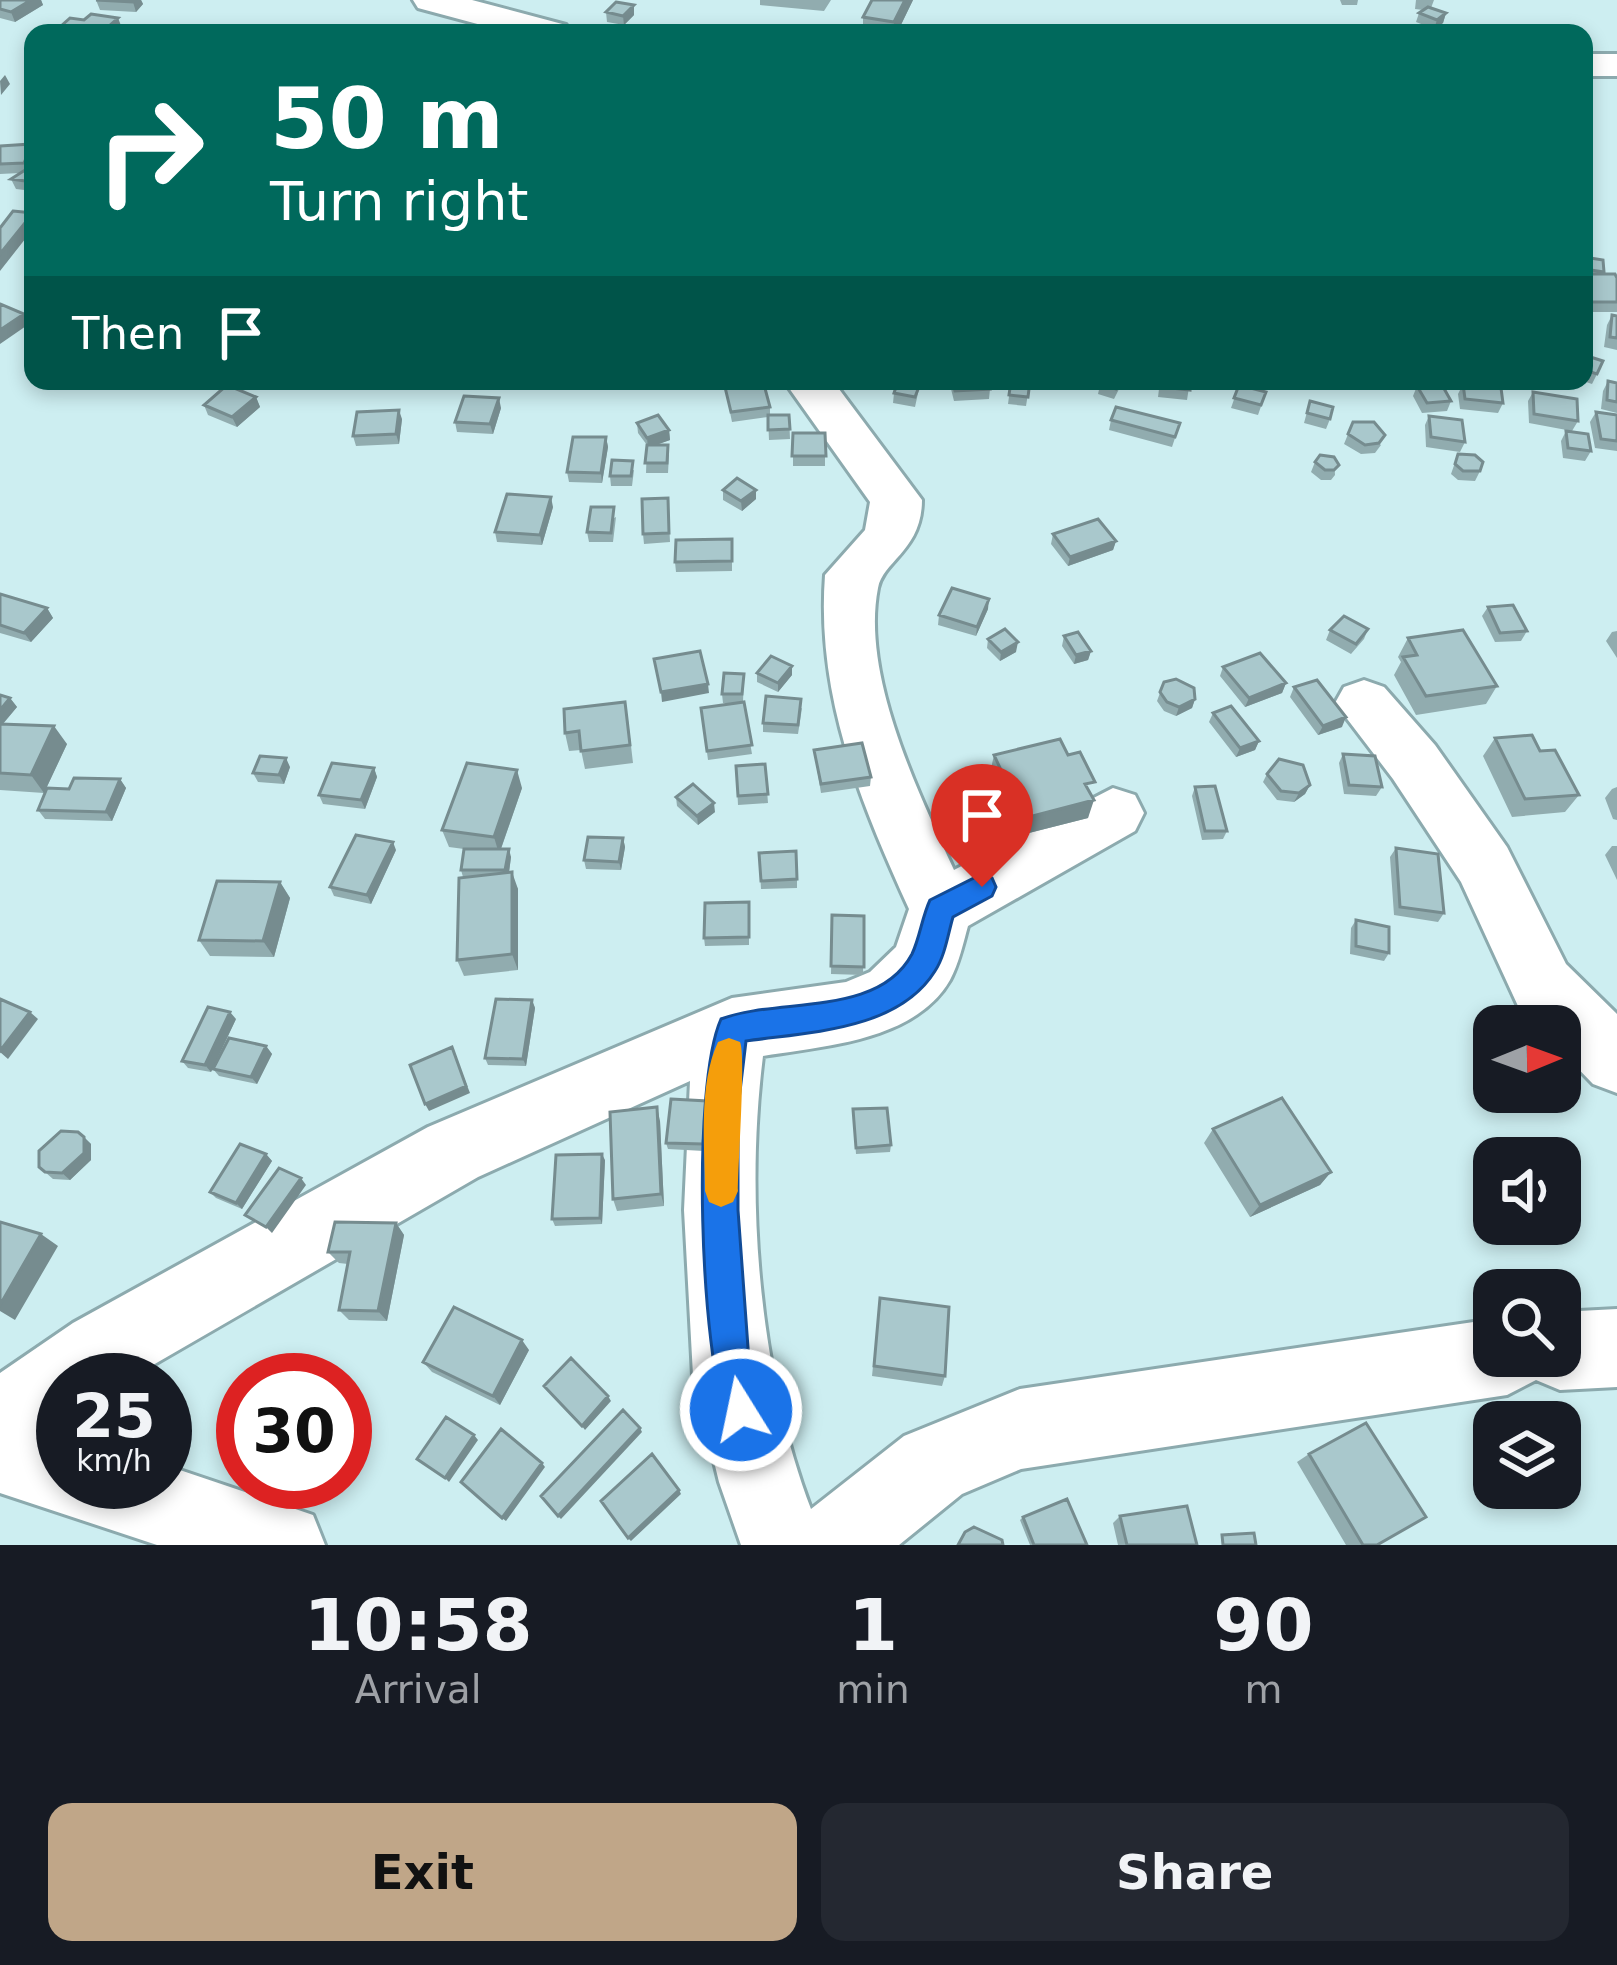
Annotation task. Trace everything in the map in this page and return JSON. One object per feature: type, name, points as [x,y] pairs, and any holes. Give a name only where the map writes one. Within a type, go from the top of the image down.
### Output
[{"type":"street","points":[[431,0],[520,24]]},
{"type":"street","points":[[0,1426],[39,1392],[101,1351],[453,1152],[732,1029],[849,1012],[894,993],[924,964],[940,909],[895,811],[859,697],[847,611],[852,574],[880,550],[898,518],[896,500],[815,390]]},
{"type":"street","points":[[1364,703],[1414,762],[1485,866],[1542,985],[1617,1060]]},
{"type":"street","points":[[940,909],[1113,813]]},
{"type":"street","points":[[732,1029],[722,1108],[721,1210],[732,1375],[760,1482],[783,1545]]},
{"type":"street","points":[[1581,1351],[1617,1348]]},
{"type":"street","points":[[832,1545],[933,1465],[1020,1429],[1473,1361]]},
{"type":"street","points":[[0,1452],[36,1464]]},
{"type":"street","points":[[174,1509],[283,1545]]},
{"type":"building","points":[[0,0],[31,0],[11,12],[0,9]]},
{"type":"building","points":[[872,0],[905,0],[894,22],[863,17]]},
{"type":"building","points":[[616,2],[634,5],[623,16],[606,12]]},
{"type":"building","points":[[1428,7],[1446,13],[1437,20],[1419,13]]},
{"type":"building","points":[[91,14],[118,18],[111,24],[63,24],[70,18],[84,20]]},
{"type":"building","points":[[24,144],[24,163],[0,164],[0,146]]},
{"type":"building","points":[[13,211],[24,212],[24,224],[0,254],[0,228]]},
{"type":"building","points":[[1593,258],[1603,260],[1604,272],[1593,270]]},
{"type":"building","points":[[1593,274],[1615,274],[1617,302],[1593,302]]},
{"type":"building","points":[[0,304],[24,314],[0,330]]},
{"type":"building","points":[[1612,315],[1617,316],[1617,338],[1610,337]]},
{"type":"building","points":[[1593,358],[1603,361],[1597,374],[1593,373]]},
{"type":"building","points":[[1608,381],[1617,383],[1617,402],[1607,400]]},
{"type":"building","points":[[221,390],[256,397],[232,417],[204,405]]},
{"type":"building","points":[[726,390],[765,390],[770,407],[731,412]]},
{"type":"building","points":[[895,390],[918,390],[915,397]]},
{"type":"building","points":[[1010,390],[1029,390],[1028,397],[1009,395]]},
{"type":"building","points":[[1237,390],[1266,392],[1261,405],[1234,398]]},
{"type":"building","points":[[1419,390],[1445,390],[1451,401],[1427,403]]},
{"type":"building","points":[[1464,390],[1501,390],[1503,403],[1465,399]]},
{"type":"building","points":[[1533,392],[1577,399],[1578,421],[1534,414]]},
{"type":"building","points":[[464,396],[499,398],[490,424],[455,422]]},
{"type":"building","points":[[1310,401],[1333,407],[1330,419],[1307,413]]},
{"type":"building","points":[[1116,407],[1180,423],[1175,437],[1111,420]]},
{"type":"building","points":[[399,410],[396,434],[353,436],[357,412]]},
{"type":"building","points":[[1596,412],[1617,415],[1617,441],[1601,439]]},
{"type":"building","points":[[658,415],[669,430],[647,438],[637,423]]},
{"type":"building","points":[[768,415],[789,415],[790,429],[768,430]]},
{"type":"building","points":[[1429,416],[1462,420],[1465,442],[1431,437]]},
{"type":"building","points":[[1353,422],[1374,422],[1385,435],[1379,443],[1365,445],[1348,434]]},
{"type":"building","points":[[1566,431],[1588,434],[1591,451],[1568,448]]},
{"type":"building","points":[[793,433],[825,433],[826,456],[792,456]]},
{"type":"building","points":[[573,437],[606,437],[601,473],[567,472]]},
{"type":"building","points":[[647,445],[668,445],[667,463],[645,463]]},
{"type":"building","points":[[1458,454],[1475,455],[1483,462],[1480,471],[1463,471],[1455,464]]},
{"type":"building","points":[[1320,455],[1334,457],[1339,465],[1325,470],[1315,462]]},
{"type":"building","points":[[612,460],[633,461],[631,476],[610,476]]},
{"type":"building","points":[[737,478],[756,490],[741,501],[723,490]]},
{"type":"building","points":[[507,494],[551,497],[540,535],[495,532]]},
{"type":"building","points":[[668,498],[669,533],[643,534],[642,499]]},
{"type":"building","points":[[591,507],[614,507],[611,533],[587,532]]},
{"type":"building","points":[[1098,519],[1116,541],[1070,557],[1053,534]]},
{"type":"building","points":[[732,539],[732,561],[675,562],[676,540]]},
{"type":"building","points":[[952,588],[989,599],[977,627],[939,615]]},
{"type":"building","points":[[0,594],[47,608],[24,633],[0,625]]},
{"type":"building","points":[[1513,605],[1527,631],[1500,633],[1488,607]]},
{"type":"building","points":[[1344,616],[1368,629],[1356,644],[1330,630]]},
{"type":"building","points":[[1005,629],[1018,642],[1001,652],[988,639]]},
{"type":"building","points":[[1463,630],[1497,686],[1426,696],[1403,657],[1417,655],[1408,638]]},
{"type":"building","points":[[1078,632],[1091,651],[1076,655],[1064,636]]},
{"type":"building","points":[[700,651],[708,684],[661,692],[654,659]]},
{"type":"building","points":[[1260,653],[1286,683],[1249,698],[1223,667]]},
{"type":"building","points":[[771,656],[792,666],[778,683],[757,673]]},
{"type":"building","points":[[724,673],[744,674],[742,694],[722,694]]},
{"type":"building","points":[[1176,679],[1194,688],[1195,699],[1179,707],[1160,692],[1164,682]]},
{"type":"building","points":[[1317,680],[1346,717],[1323,726],[1294,687]]},
{"type":"building","points":[[766,696],[801,699],[798,725],[763,723]]},
{"type":"building","points":[[625,702],[630,745],[581,751],[579,731],[565,733],[564,709]]},
{"type":"building","points":[[744,702],[752,745],[707,751],[701,708]]},
{"type":"building","points":[[1231,706],[1259,741],[1240,748],[1213,713]]},
{"type":"building","points":[[0,724],[54,726],[31,775],[0,773]]},
{"type":"building","points":[[1532,735],[1540,751],[1555,750],[1579,795],[1525,799],[1495,738]]},
{"type":"building","points":[[1060,739],[1068,755],[1080,752],[1095,782],[1085,784],[1094,800],[1025,818],[1019,803],[1004,806],[989,773],[1001,770],[994,755]]},
{"type":"building","points":[[862,743],[871,777],[821,784],[814,750]]},
{"type":"building","points":[[1343,754],[1375,756],[1382,787],[1349,785]]},
{"type":"building","points":[[260,756],[286,758],[279,775],[253,773]]},
{"type":"building","points":[[1279,759],[1303,765],[1310,785],[1299,793],[1281,791],[1267,774]]},
{"type":"building","points":[[332,763],[374,768],[361,800],[319,795]]},
{"type":"building","points":[[467,763],[517,770],[494,837],[442,830]]},
{"type":"building","points":[[765,764],[768,794],[738,796],[736,766]]},
{"type":"building","points":[[74,778],[120,779],[106,812],[38,810],[47,788],[69,789]]},
{"type":"building","points":[[693,784],[714,803],[697,816],[676,797]]},
{"type":"building","points":[[1215,786],[1227,831],[1205,831],[1195,787]]},
{"type":"building","points":[[356,835],[393,842],[367,895],[330,887]]},
{"type":"building","points":[[588,837],[623,838],[619,862],[584,860]]},
{"type":"building","points":[[1396,848],[1438,854],[1444,913],[1400,907]]},
{"type":"building","points":[[464,849],[509,849],[505,870],[461,870]]},
{"type":"building","points":[[796,851],[797,879],[761,881],[759,853]]},
{"type":"building","points":[[512,872],[512,954],[457,960],[459,878]]},
{"type":"building","points":[[217,881],[280,882],[263,941],[199,940]]},
{"type":"building","points":[[749,902],[749,937],[704,938],[705,903]]},
{"type":"building","points":[[832,915],[864,916],[864,967],[831,966]]},
{"type":"building","points":[[1356,920],[1389,927],[1389,953],[1356,946]]},
{"type":"building","points":[[0,999],[30,1012],[0,1051]]},
{"type":"building","points":[[496,999],[532,1000],[523,1059],[485,1058]]},
{"type":"building","points":[[208,1007],[230,1012],[205,1065],[182,1061]]},
{"type":"building","points":[[229,1038],[266,1046],[251,1077],[213,1069]]},
{"type":"building","points":[[452,1047],[466,1086],[425,1104],[410,1065]]},
{"type":"building","points":[[1282,1098],[1331,1172],[1260,1205],[1213,1129]]},
{"type":"building","points":[[671,1099],[707,1101],[703,1144],[666,1143]]},
{"type":"building","points":[[657,1107],[661,1194],[613,1199],[610,1112]]},
{"type":"building","points":[[887,1108],[891,1145],[856,1148],[853,1109]]},
{"type":"building","points":[[61,1131],[84,1137],[84,1153],[62,1173],[45,1172],[39,1167],[39,1151]]},
{"type":"building","points":[[240,1144],[266,1154],[236,1203],[210,1192]]},
{"type":"building","points":[[602,1154],[600,1218],[552,1219],[556,1155]]},
{"type":"building","points":[[279,1168],[301,1178],[266,1227],[245,1215]]},
{"type":"building","points":[[0,1222],[41,1234],[0,1305]]},
{"type":"building","points":[[335,1222],[396,1223],[378,1311],[339,1310],[350,1252],[328,1252]]},
{"type":"building","points":[[880,1298],[949,1307],[945,1376],[874,1366]]},
{"type":"building","points":[[454,1307],[522,1340],[493,1396],[423,1362]]},
{"type":"building","points":[[571,1358],[608,1396],[582,1426],[544,1386]]},
{"type":"building","points":[[623,1410],[640,1428],[558,1516],[541,1496]]},
{"type":"building","points":[[446,1417],[474,1435],[445,1478],[417,1459]]},
{"type":"building","points":[[1366,1423],[1426,1517],[1377,1545],[1363,1545],[1309,1454]]},
{"type":"building","points":[[501,1429],[542,1463],[502,1518],[461,1482]]},
{"type":"building","points":[[652,1454],[679,1490],[628,1538],[601,1501]]},
{"type":"building","points":[[1067,1499],[1087,1545],[1034,1545],[1023,1517]]},
{"type":"building","points":[[1187,1506],[1197,1545],[1127,1545],[1120,1516]]},
{"type":"building","points":[[974,1527],[1002,1540],[1003,1545],[958,1545]]},
{"type":"building","points":[[1254,1533],[1256,1545],[1223,1545],[1222,1535]]},
{"type":"slow traffic","points":[[721,1191],[722,1108],[729,1052]]},
{"type":"route","points":[[741,1410],[732,1375],[721,1210],[722,1108],[732,1029],[849,1012],[894,993],[924,964],[940,909],[982,887]]}]
